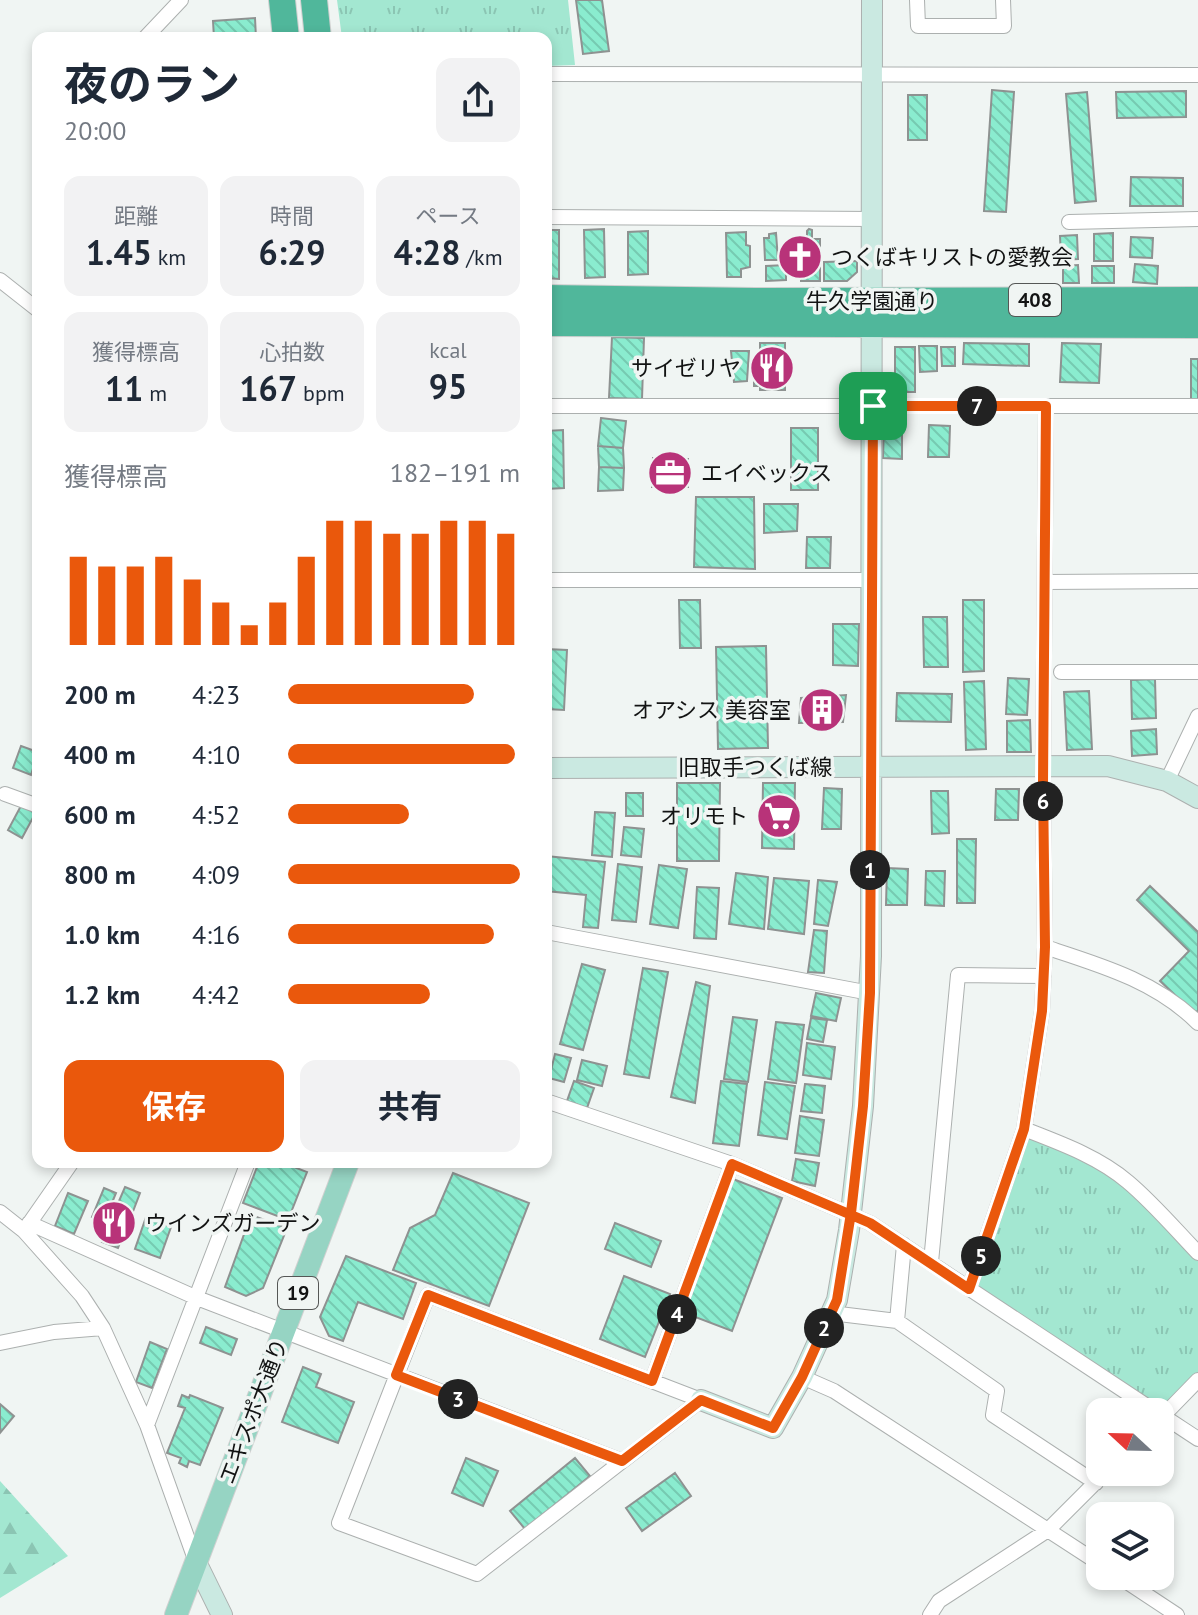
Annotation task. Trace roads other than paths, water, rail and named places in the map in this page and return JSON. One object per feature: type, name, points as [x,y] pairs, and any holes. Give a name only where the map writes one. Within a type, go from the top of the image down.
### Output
[{"type":"highway","points":[[282,0],[285,32]]},
{"type":"highway","points":[[314,0],[317,32]]},
{"type":"highway","name":"牛久学園通り","points":[[552,298],[1198,325]]},
{"type":"highway","name":"牛久学園通り","points":[[552,323],[1198,300]]},
{"type":"main road","name":"エキスポ大通り","points":[[176,1615],[346,1168]]},
{"type":"street","points":[[151,32],[181,0]]},
{"type":"street","points":[[701,1400],[477,1574],[339,1523],[428,1295],[652,1381],[701,1400],[773,1428],[802,1377],[837,1300],[863,1106],[870,993],[872,0]]},
{"type":"street","points":[[917,0],[918,26],[1004,26],[1003,0]]},
{"type":"street","points":[[552,74],[1198,75]]},
{"type":"street","points":[[552,217],[872,219]]},
{"type":"street","points":[[1069,222],[1198,219]]},
{"type":"street","points":[[0,280],[32,305]]},
{"type":"street","points":[[552,406],[1198,406]]},
{"type":"street","points":[[969,1289],[1024,1129],[1035,1066],[1044,976],[1046,406]]},
{"type":"street","points":[[552,580],[871,580]]},
{"type":"street","points":[[1045,582],[1198,581]]},
{"type":"street","points":[[1061,672],[1198,672]]},
{"type":"street","points":[[1167,781],[1198,716]]},
{"type":"street","name":"旧取手つくば線","points":[[552,768],[1108,766],[1167,781],[1198,798]]},
{"type":"street","points":[[5,794],[32,804]]},
{"type":"street","points":[[552,933],[870,993]]},
{"type":"street","points":[[1045,947],[1114,969],[1139,981],[1198,1023]]},
{"type":"street","points":[[931,1262],[958,975],[1044,976]]},
{"type":"street","points":[[552,1103],[732,1164],[851,1213],[931,1262],[1134,1398]]},
{"type":"street","points":[[1024,1129],[1064,1144],[1101,1163],[1128,1182],[1198,1253]]},
{"type":"street","points":[[652,1381],[732,1164]]},
{"type":"street","points":[[27,1227],[68,1168]]},
{"type":"street","points":[[147,1425],[246,1168]]},
{"type":"street","points":[[0,1212],[27,1227],[197,1298],[622,1461]]},
{"type":"street","points":[[27,1227],[82,1296],[103,1328],[147,1425],[196,1562],[222,1615]]},
{"type":"street","points":[[897,1321],[904,1245]]},
{"type":"street","points":[[831,1313],[897,1321],[997,1391],[993,1415],[1086,1468]]},
{"type":"street","points":[[0,1343],[54,1332],[103,1328]]},
{"type":"street","points":[[802,1377],[834,1391],[1086,1555]]},
{"type":"street","points":[[1174,1402],[1198,1380]]},
{"type":"street","points":[[1174,1424],[1198,1439]]},
{"type":"street","points":[[930,1615],[939,1601],[1048,1530],[1092,1486]]},
{"type":"street","points":[[1139,1590],[1177,1615]]},
{"type":"place","name":"つくばキリストの愛教会","points":[[800,257]]},
{"type":"place","name":"サイゼリヤ","points":[[772,368]]},
{"type":"place","name":"エイベックス","points":[[670,473]]},
{"type":"place","name":"オアシス 美容室","points":[[822,710]]},
{"type":"place","name":"オリモト","points":[[779,816]]},
{"type":"place","name":"ウインズガーデン","points":[[114,1223]]}]
